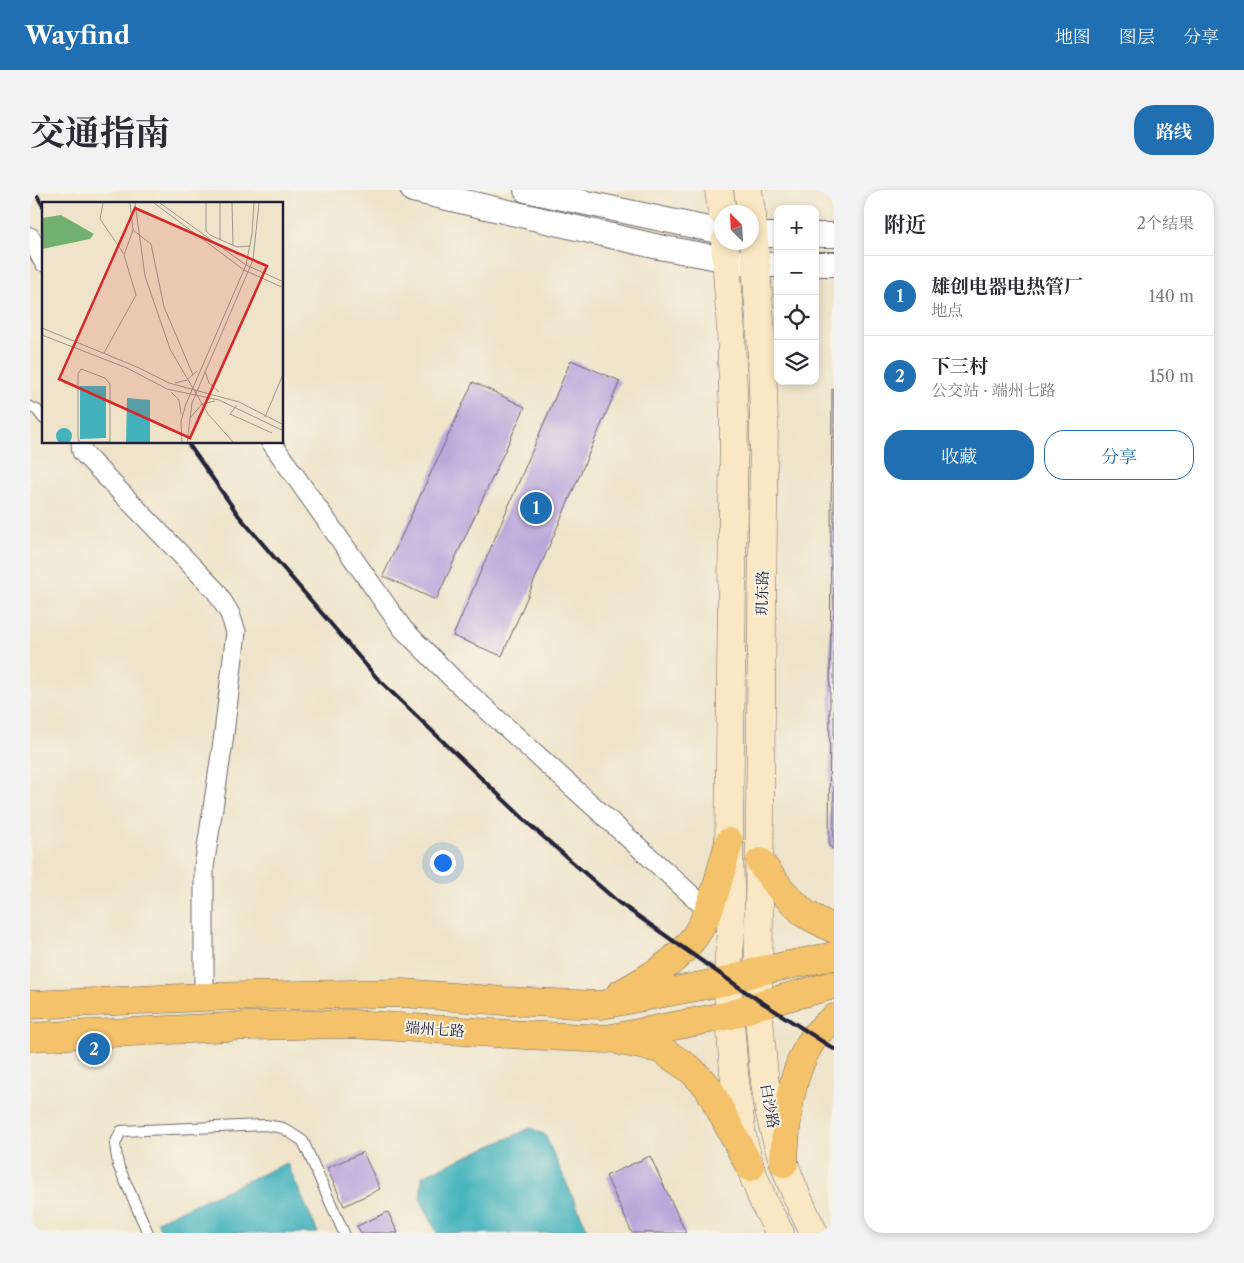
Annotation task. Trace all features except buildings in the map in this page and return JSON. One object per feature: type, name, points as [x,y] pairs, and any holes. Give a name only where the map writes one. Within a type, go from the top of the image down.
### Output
[{"type":"main road","points":[[718,190],[721,205]]},
{"type":"main road","name":"玑东路","points":[[748,190],[752,205]]},
{"type":"main road","name":"玑东路","points":[[759,235],[767,265],[761,332],[764,421],[759,971]]},
{"type":"main road","name":"玑东路","points":[[726,251],[732,331],[734,421],[730,842],[731,930],[728,981]]},
{"type":"main road","points":[[601,1005],[668,965],[698,932],[708,910],[730,842]]},
{"type":"main road","points":[[760,862],[782,891],[805,914],[834,929]]},
{"type":"main road","points":[[30,1005],[204,997],[403,993],[504,1001],[601,1005],[728,981],[759,971],[834,956]]},
{"type":"main road","name":"白沙路","points":[[759,971],[758,1005],[762,1054],[774,1132],[799,1203],[814,1233]]},
{"type":"main road","name":"白沙路","points":[[728,981],[737,1104],[742,1136],[750,1167],[764,1203],[780,1233]]},
{"type":"main road","name":"端州七路","points":[[30,1037],[250,1026],[352,1024],[525,1036],[607,1039],[730,1015],[758,1005],[834,985]]},
{"type":"main road","points":[[784,1163],[787,1112],[794,1081],[815,1036],[834,1018]]},
{"type":"main road","points":[[607,1039],[660,1049],[690,1069],[708,1087],[750,1167]]},
{"type":"street","points":[[412,190],[660,248],[726,251],[767,265]]},
{"type":"street","points":[[526,190],[714,230]]},
{"type":"street","points":[[819,235],[834,235]]},
{"type":"street","points":[[30,238],[42,259]]},
{"type":"street","points":[[819,264],[834,264]]},
{"type":"street","points":[[272,444],[403,629],[453,679],[708,910]]},
{"type":"street","points":[[77,446],[216,591],[230,614],[236,632],[223,742],[204,867],[204,997]]},
{"type":"lane","points":[[30,407],[37,410],[42,416]]},
{"type":"lane","points":[[148,1233],[118,1165],[115,1144],[121,1130],[265,1125],[283,1128],[303,1141],[344,1233]]},
{"type":"water","points":[[531,1128],[545,1135],[589,1233],[437,1233],[420,1198],[422,1176]]},
{"type":"water","points":[[287,1163],[318,1233],[162,1233],[157,1221]]},
{"type":"railway","points":[[34,190],[42,204]]},
{"type":"railway","points":[[188,444],[239,516],[377,678],[531,826],[618,902],[743,990],[834,1049]]},
{"type":"place","name":"雄创电器电热管厂","points":[[536,508]]},
{"type":"place","name":"下三村","points":[[94,1049]]}]
